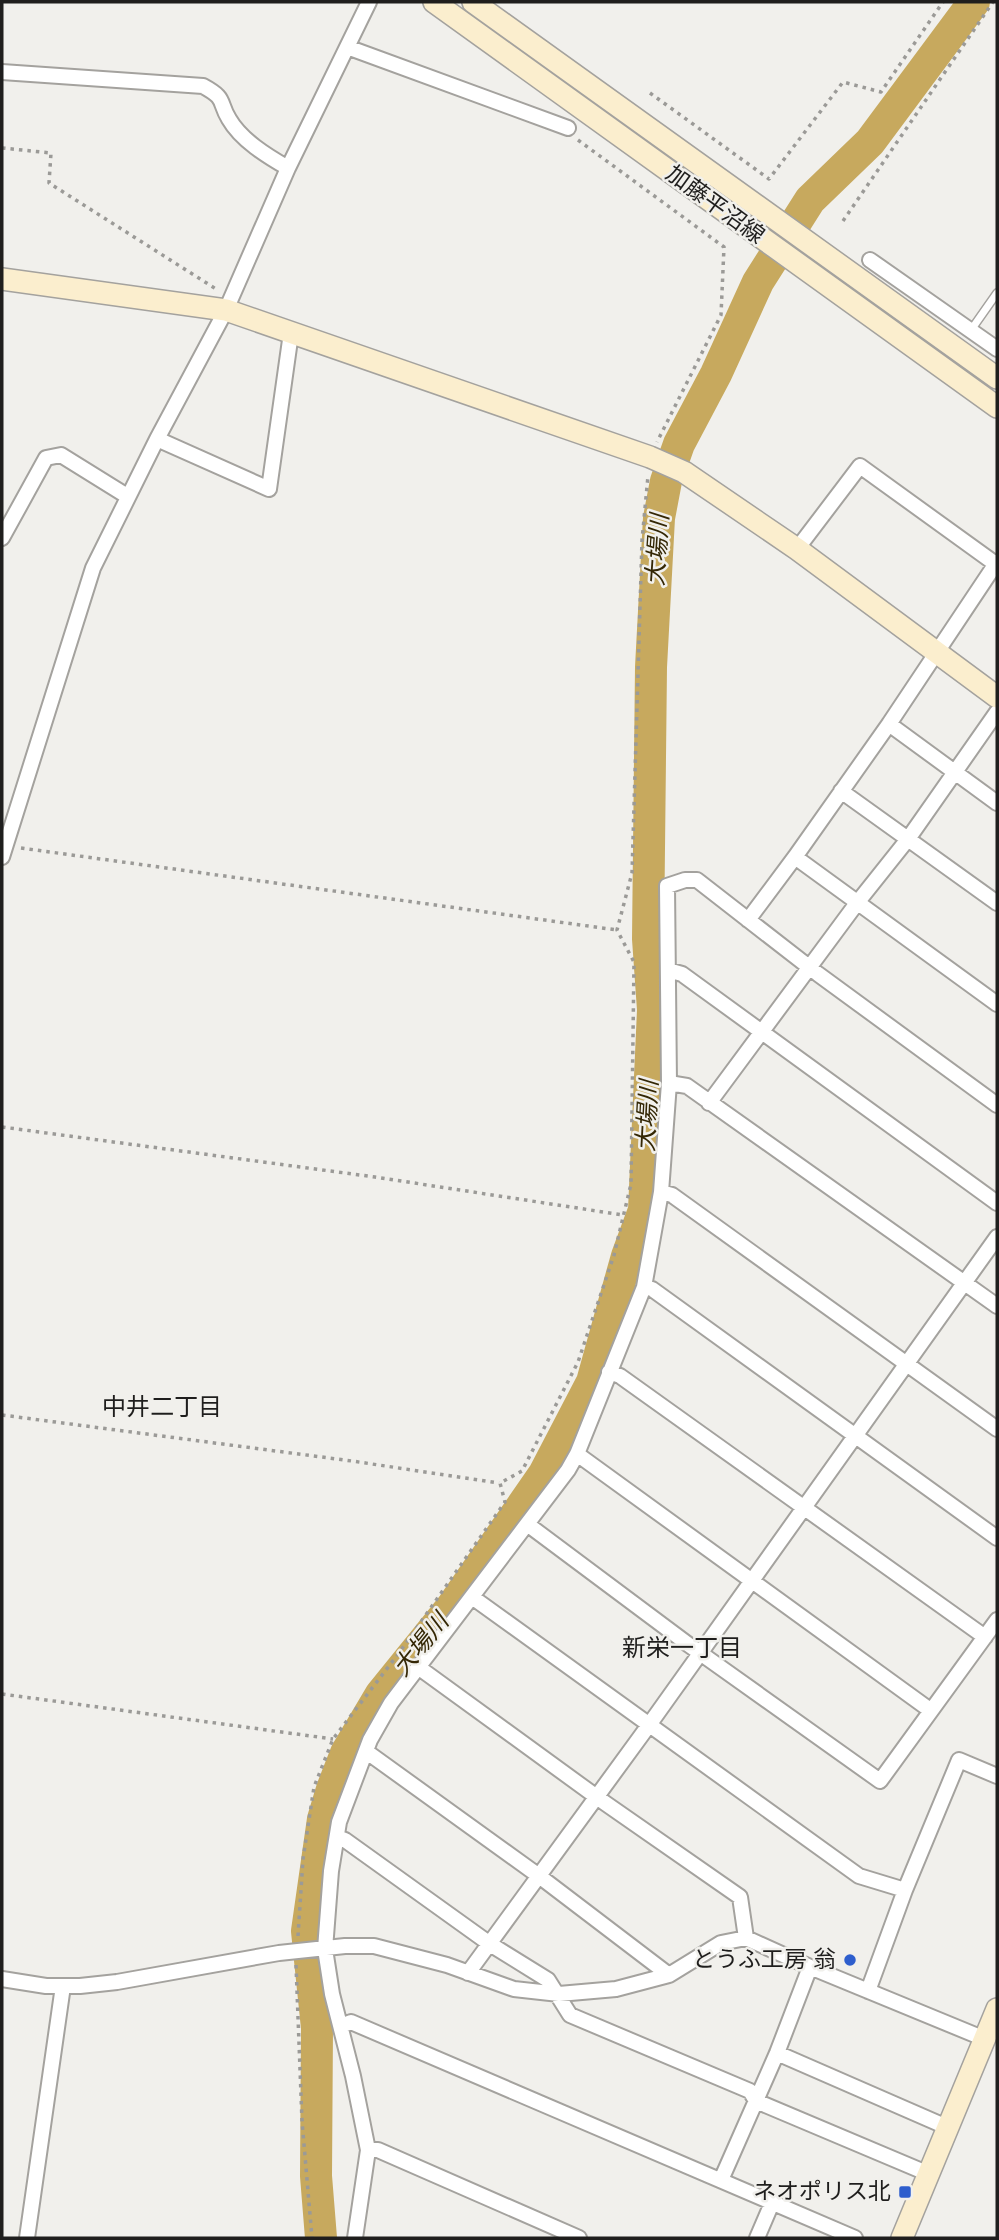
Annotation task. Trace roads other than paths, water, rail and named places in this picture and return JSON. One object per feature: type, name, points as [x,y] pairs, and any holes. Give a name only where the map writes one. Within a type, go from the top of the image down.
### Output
[{"type":"street","points":[[3,849],[93,568],[127,496],[226,310],[288,168],[369,2]]},
{"type":"street","name":"加藤平沼線","points":[[433,2],[997,407]]},
{"type":"street","name":"加藤平沼線","points":[[473,2],[997,378]]},
{"type":"street","points":[[347,47],[569,131]]},
{"type":"street","points":[[2,72],[203,86],[222,100],[228,119],[245,138],[288,168]]},
{"type":"street","points":[[870,260],[997,349]]},
{"type":"street","points":[[2,279],[226,310],[650,457],[684,472],[797,549],[997,697]]},
{"type":"street","points":[[157,439],[269,489],[291,333]]},
{"type":"street","points":[[2,538],[46,458],[61,455],[127,496]]},
{"type":"street","points":[[748,920],[889,724],[997,564],[860,466],[797,549]]},
{"type":"street","points":[[709,1103],[908,838],[997,712]]},
{"type":"street","points":[[889,724],[997,803]]},
{"type":"street","points":[[841,791],[997,903]]},
{"type":"street","points":[[795,857],[997,1004]]},
{"type":"street","points":[[355,2238],[368,2150],[332,1994],[309,1951],[331,1871],[339,1822],[370,1740],[391,1703],[577,1454],[644,1287],[661,1192],[669,1083],[667,886],[685,880],[697,880],[809,967],[997,1105]]},
{"type":"street","points":[[668,970],[682,974],[997,1203]]},
{"type":"street","points":[[669,1083],[687,1087],[997,1307]]},
{"type":"street","points":[[661,1192],[672,1195],[997,1429]]},
{"type":"street","points":[[468,1973],[649,1726],[699,1652],[997,1237]]},
{"type":"street","points":[[644,1287],[652,1289],[997,1538]]},
{"type":"street","points":[[609,1372],[620,1376],[985,1637]]},
{"type":"street","points":[[577,1454],[930,1710]]},
{"type":"street","points":[[527,1524],[880,1782],[997,1620]]},
{"type":"street","points":[[472,1597],[859,1876],[905,1890]]},
{"type":"street","points":[[418,1667],[740,1897],[746,1938]]},
{"type":"street","points":[[367,1752],[539,1876],[669,1975]]},
{"type":"street","points":[[869,1991],[905,1890],[959,1760],[997,1776]]},
{"type":"street","points":[[337,1838],[345,1840],[490,1944],[548,1980],[570,2015],[750,2091],[756,2101],[929,2174]]},
{"type":"street","points":[[2,1979],[63,1986],[117,1982],[309,1951],[345,1946],[374,1946],[447,1965],[514,1989],[559,1994],[617,1989],[669,1975],[722,1943],[746,1938],[991,2042]]},
{"type":"street","points":[[721,2180],[810,1967]]},
{"type":"street","points":[[27,2238],[63,1986]]},
{"type":"street","points":[[902,2238],[949,2128],[991,2042],[997,2009]]},
{"type":"street","points":[[341,2026],[351,2022],[855,2238]]},
{"type":"street","points":[[776,2053],[949,2128]]},
{"type":"street","points":[[368,2150],[378,2150],[579,2238]]},
{"type":"street","points":[[757,2238],[772,2203]]},
{"type":"lane","points":[[971,330],[997,293]]},
{"type":"waterway","name":"大場川","points":[[321,2238],[316,2176],[317,2028],[307,1931],[323,1819],[332,1789],[346,1753],[381,1694],[453,1605],[544,1474],[592,1382],[627,1256],[644,1210],[653,1010],[648,939],[651,667],[659,518],[666,481],[679,444],[716,374],[758,282],[810,200],[870,142],[974,2]]},
{"type":"place","name":"とうふ工房 翁","points":[[850,1960]]},
{"type":"place","name":"ネオポリス北","points":[[905,2192]]},
{"type":"district","name":"中井二丁目","points":[[162,1407]]},
{"type":"district","name":"新栄一丁目","points":[[682,1648]]}]
